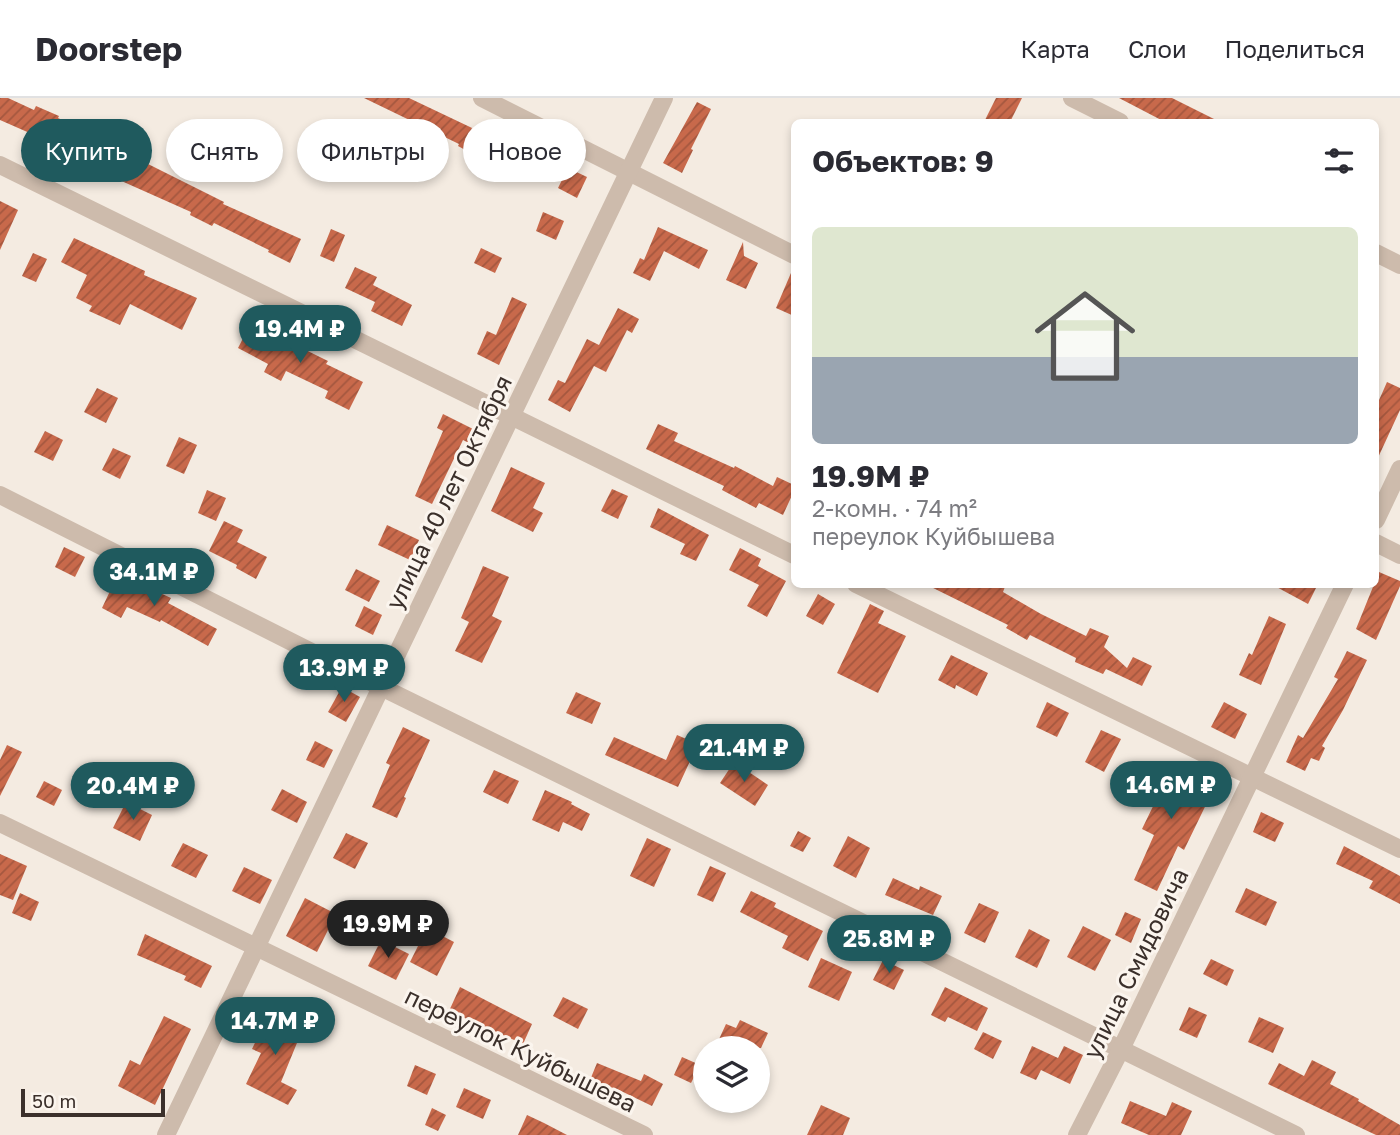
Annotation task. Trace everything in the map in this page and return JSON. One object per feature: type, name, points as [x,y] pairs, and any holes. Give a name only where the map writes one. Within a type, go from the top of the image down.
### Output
[{"type":"street","points":[[482,98],[791,254]]},
{"type":"street","name":"улица 40 лет Октября","points":[[166,1135],[664,98]]},
{"type":"street","points":[[1072,98],[1114,119]]},
{"type":"street","points":[[0,165],[791,554]]},
{"type":"street","points":[[1379,254],[1400,265]]},
{"type":"street","points":[[1379,514],[1400,469]]},
{"type":"street","points":[[0,495],[381,687],[1296,1135]]},
{"type":"street","points":[[1379,544],[1400,555]]},
{"type":"street","points":[[864,588],[1400,849]]},
{"type":"street","name":"улица Смидовича","points":[[1077,1135],[1343,588]]},
{"type":"street","name":"переулок Куйбышева","points":[[0,823],[644,1135]]},
{"type":"building","points":[[0,98],[8,98],[34,110],[36,106],[59,116],[60,119],[21,119],[21,129],[0,120]]},
{"type":"building","points":[[364,98],[409,98],[463,124],[463,149],[449,139],[449,119],[407,119]]},
{"type":"building","points":[[996,98],[1022,98],[1012,119],[986,119]]},
{"type":"building","points":[[1119,98],[1172,98],[1214,119],[1159,119]]},
{"type":"building","points":[[697,102],[711,109],[682,173],[663,163]]},
{"type":"building","points":[[152,166],[166,173],[166,182],[184,182],[224,202],[223,204],[301,239],[290,263],[214,223],[212,226],[190,215],[191,212],[124,182],[152,182]]},
{"type":"building","points":[[561,182],[585,182],[577,198],[558,188]]},
{"type":"building","points":[[0,201],[18,210],[0,250]]},
{"type":"building","points":[[543,212],[564,221],[556,240],[536,231]]},
{"type":"building","points":[[658,227],[708,250],[699,269],[664,251],[650,281],[633,273],[640,258],[644,260]]},
{"type":"building","points":[[331,229],[345,235],[334,262],[320,256]]},
{"type":"building","points":[[74,238],[145,271],[144,275],[197,298],[182,330],[130,304],[120,325],[89,311],[92,306],[76,298],[87,275],[61,262]]},
{"type":"building","points":[[743,242],[744,256],[758,263],[746,289],[726,280]]},
{"type":"building","points":[[481,248],[502,258],[495,273],[474,263]]},
{"type":"building","points":[[33,253],[47,259],[36,282],[22,276]]},
{"type":"building","points":[[355,267],[377,277],[373,285],[412,305],[402,326],[371,311],[375,302],[345,288]]},
{"type":"building","points":[[791,273],[791,315],[776,308]]},
{"type":"building","points":[[512,297],[527,304],[499,365],[477,354],[487,331],[496,335]]},
{"type":"building","points":[[618,308],[639,319],[632,333],[627,330],[606,372],[594,366],[570,412],[548,400],[558,380],[565,383],[587,339],[599,345]]},
{"type":"building","points":[[251,323],[328,361],[326,364],[363,382],[349,410],[325,398],[328,391],[286,371],[281,381],[264,372],[268,364],[238,348]]},
{"type":"building","points":[[1387,382],[1400,388],[1400,410],[1379,456],[1379,400]]},
{"type":"building","points":[[97,388],[118,398],[106,423],[84,412]]},
{"type":"building","points":[[443,414],[475,430],[469,443],[463,440],[432,504],[415,496],[443,431],[437,428]]},
{"type":"building","points":[[658,424],[678,433],[674,441],[734,468],[735,466],[773,486],[777,477],[791,484],[791,498],[783,515],[759,503],[756,508],[722,490],[724,486],[646,449]]},
{"type":"building","points":[[45,431],[63,440],[53,461],[34,452]]},
{"type":"building","points":[[179,437],[197,445],[184,474],[166,466]]},
{"type":"building","points":[[113,448],[131,456],[120,479],[102,470]]},
{"type":"building","points":[[511,467],[545,483],[533,508],[543,513],[533,532],[491,511]]},
{"type":"building","points":[[612,489],[628,496],[618,519],[601,511]]},
{"type":"building","points":[[207,490],[226,498],[216,521],[198,513]]},
{"type":"building","points":[[658,508],[709,535],[696,561],[680,554],[685,544],[650,527]]},
{"type":"building","points":[[224,521],[243,530],[237,542],[267,557],[256,579],[236,568],[237,565],[209,551]]},
{"type":"building","points":[[387,525],[419,540],[410,560],[378,545]]},
{"type":"building","points":[[64,547],[85,557],[75,577],[55,567]]},
{"type":"building","points":[[740,548],[761,559],[758,566],[786,581],[767,617],[747,606],[759,585],[729,570]]},
{"type":"building","points":[[483,566],[509,577],[492,616],[502,621],[482,663],[455,651],[469,622],[461,618]]},
{"type":"building","points":[[356,569],[380,581],[369,602],[345,590]]},
{"type":"building","points":[[119,572],[171,598],[168,603],[217,629],[208,646],[161,620],[160,622],[127,607],[121,618],[102,608]]},
{"type":"building","points":[[1379,572],[1400,581],[1376,640],[1356,629],[1373,588],[1379,588]]},
{"type":"building","points":[[933,588],[1004,588],[1003,592],[1086,636],[1090,628],[1109,636],[1104,647],[1127,668],[1133,657],[1152,666],[1142,686],[1106,669],[1103,674],[1075,662],[1076,658],[1030,635],[1027,640],[1006,628],[1008,625]]},
{"type":"building","points":[[1278,588],[1316,588],[1308,604]]},
{"type":"building","points":[[818,594],[835,604],[823,625],[806,616]]},
{"type":"building","points":[[870,604],[884,611],[878,623],[906,636],[878,693],[837,673]]},
{"type":"building","points":[[364,606],[382,615],[373,635],[355,626]]},
{"type":"building","points":[[1269,616],[1286,624],[1261,685],[1239,675],[1249,653],[1252,655]]},
{"type":"building","points":[[1347,651],[1367,660],[1322,746],[1325,748],[1319,761],[1311,758],[1305,771],[1286,762],[1298,735],[1303,738],[1338,679],[1334,677]]},
{"type":"building","points":[[951,655],[988,673],[977,696],[956,685],[955,689],[938,680]]},
{"type":"building","points":[[342,687],[360,697],[346,722],[328,712]]},
{"type":"building","points":[[576,692],[601,703],[592,724],[566,713]]},
{"type":"building","points":[[1047,702],[1069,713],[1057,737],[1036,727]]},
{"type":"building","points":[[1224,702],[1247,714],[1235,739],[1211,727]]},
{"type":"building","points":[[403,727],[430,740],[397,818],[372,807],[390,765],[386,763]]},
{"type":"building","points":[[1101,730],[1121,739],[1104,772],[1085,762]]},
{"type":"building","points":[[677,735],[698,744],[678,787],[605,755],[614,737],[666,760]]},
{"type":"building","points":[[315,741],[333,750],[324,768],[306,760]]},
{"type":"building","points":[[7,745],[22,752],[0,796],[0,760]]},
{"type":"building","points":[[734,762],[768,785],[755,806],[720,783]]},
{"type":"building","points":[[1155,769],[1189,784],[1195,771],[1217,782],[1184,850],[1178,846],[1157,891],[1134,880],[1154,835],[1142,829],[1158,796],[1145,790]]},
{"type":"building","points":[[494,770],[519,781],[508,804],[483,792]]},
{"type":"building","points":[[44,781],[62,790],[54,806],[36,797]]},
{"type":"building","points":[[282,789],[307,802],[297,823],[271,810]]},
{"type":"building","points":[[545,790],[572,802],[571,804],[590,814],[582,831],[563,822],[559,832],[532,820]]},
{"type":"building","points":[[126,802],[152,815],[140,841],[113,828]]},
{"type":"building","points":[[1261,812],[1284,823],[1275,842],[1253,832]]},
{"type":"building","points":[[798,831],[811,838],[803,852],[790,846]]},
{"type":"building","points":[[346,833],[368,843],[355,869],[333,858]]},
{"type":"building","points":[[848,836],[870,848],[856,878],[833,866]]},
{"type":"building","points":[[647,838],[671,849],[654,887],[630,876]]},
{"type":"building","points":[[183,843],[208,855],[196,878],[171,866]]},
{"type":"building","points":[[1344,846],[1400,876],[1400,904],[1369,888],[1373,881],[1336,864]]},
{"type":"building","points":[[0,854],[27,866],[13,900],[0,895]]},
{"type":"building","points":[[710,866],[726,873],[713,902],[697,895]]},
{"type":"building","points":[[244,867],[272,880],[260,904],[232,891]]},
{"type":"building","points":[[893,878],[919,890],[920,886],[942,896],[933,915],[885,895]]},
{"type":"building","points":[[1246,888],[1277,902],[1266,926],[1235,912]]},
{"type":"building","points":[[751,891],[776,903],[774,907],[823,931],[808,961],[782,948],[788,936],[740,912]]},
{"type":"building","points":[[20,893],[39,902],[31,921],[12,913]]},
{"type":"building","points":[[305,898],[336,914],[317,952],[286,936]]},
{"type":"building","points":[[979,903],[999,912],[985,943],[964,933]]},
{"type":"building","points":[[1125,912],[1141,919],[1131,943],[1115,935]]},
{"type":"building","points":[[1083,926],[1111,940],[1095,971],[1067,957]]},
{"type":"building","points":[[427,928],[454,942],[437,976],[410,962]]},
{"type":"building","points":[[1029,929],[1050,940],[1037,968],[1015,957]]},
{"type":"building","points":[[145,934],[212,966],[201,988],[184,980],[186,976],[137,955]]},
{"type":"building","points":[[381,940],[409,954],[396,980],[368,966]]},
{"type":"building","points":[[821,958],[852,972],[839,1001],[808,987]]},
{"type":"building","points":[[1211,959],[1234,970],[1227,986],[1203,974]]},
{"type":"building","points":[[883,960],[904,970],[894,990],[873,980]]},
{"type":"building","points":[[460,987],[532,1024],[523,1044],[449,1011]]},
{"type":"building","points":[[945,987],[988,1008],[977,1031],[948,1017],[945,1022],[931,1015]]},
{"type":"building","points":[[563,997],[588,1009],[578,1029],[553,1016]]},
{"type":"building","points":[[278,1006],[298,1016],[289,1034],[299,1038],[281,1082],[297,1090],[288,1105],[246,1084],[261,1053],[252,1049],[263,1026],[266,1028]]},
{"type":"building","points":[[1189,1007],[1207,1015],[1197,1038],[1179,1030]]},
{"type":"building","points":[[164,1016],[191,1029],[155,1105],[118,1086],[130,1060],[140,1065]]},
{"type":"building","points":[[1259,1017],[1284,1028],[1273,1053],[1248,1042]]},
{"type":"building","points":[[740,1020],[768,1033],[767,1036],[720,1036],[726,1024],[736,1028]]},
{"type":"building","points":[[983,1032],[1002,1041],[993,1059],[974,1049]]},
{"type":"building","points":[[1032,1046],[1058,1058],[1064,1046],[1083,1055],[1070,1084],[1041,1070],[1036,1080],[1020,1073]]},
{"type":"building","points":[[682,1057],[693,1062],[691,1083],[674,1075]]},
{"type":"building","points":[[1312,1060],[1336,1072],[1330,1084],[1400,1125],[1400,1135],[1376,1135],[1268,1084],[1279,1063],[1304,1076]]},
{"type":"building","points":[[597,1063],[641,1081],[644,1074],[663,1084],[652,1106],[590,1080]]},
{"type":"building","points":[[415,1065],[436,1074],[427,1095],[407,1086]]},
{"type":"building","points":[[464,1088],[491,1100],[483,1119],[456,1107]]},
{"type":"building","points":[[1130,1101],[1166,1116],[1172,1102],[1192,1111],[1181,1135],[1149,1135],[1121,1123]]},
{"type":"building","points":[[821,1105],[850,1118],[843,1135],[807,1135]]},
{"type":"building","points":[[432,1108],[446,1115],[438,1131],[425,1125]]},
{"type":"building","points":[[527,1115],[544,1123],[567,1135],[518,1135]]}]
